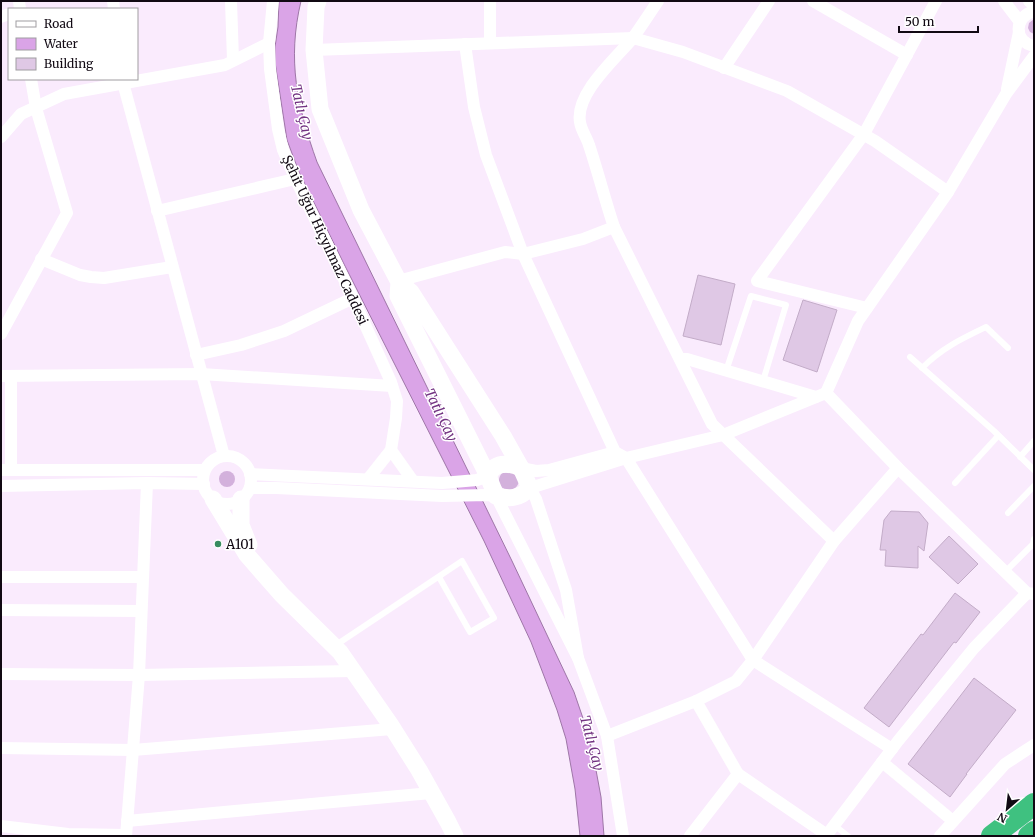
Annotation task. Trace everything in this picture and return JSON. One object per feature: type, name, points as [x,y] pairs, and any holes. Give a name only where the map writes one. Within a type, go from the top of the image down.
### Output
[{"type":"highway","points":[[992,836],[1034,804]]},
{"type":"highway","points":[[1029,836],[1034,832]]},
{"type":"street","points":[[231,1],[233,60]]},
{"type":"street","name":"Şehit Uğur Hiçyılmaz Caddesi","points":[[273,1],[269,43],[273,98],[278,129],[287,162],[353,298],[392,386],[397,401],[397,412],[391,450]]},
{"type":"street","points":[[318,1],[316,7],[314,50],[320,109],[361,210],[399,281],[412,292],[502,436],[521,468],[536,499],[566,590],[578,658]]},
{"type":"street","points":[[490,1],[490,43]]},
{"type":"street","points":[[658,1],[633,38],[593,83],[583,102],[580,113],[580,122],[589,144],[599,182],[614,227],[712,424],[834,541]]},
{"type":"street","points":[[724,68],[769,1]]},
{"type":"street","points":[[813,1],[907,55]]},
{"type":"street","points":[[867,308],[757,280],[864,134],[936,1]]},
{"type":"street","points":[[1004,1],[1019,28],[1021,38],[1025,43],[1034,46]]},
{"type":"street","points":[[1030,1],[1034,5]]},
{"type":"street","points":[[1006,94],[1019,28],[1024,16],[1034,11]]},
{"type":"street","points":[[314,50],[633,38],[683,52],[787,91],[864,134],[948,192]]},
{"type":"street","points":[[138,78],[225,64],[269,43]]},
{"type":"street","points":[[466,44],[474,107],[486,155],[522,254],[615,452],[626,458],[753,660],[892,749]]},
{"type":"street","points":[[213,499],[221,503],[228,504],[235,502],[246,493],[492,495],[513,498],[525,494],[530,488],[626,458],[723,435],[821,395],[858,321],[948,192],[1006,94],[1034,56]]},
{"type":"street","points":[[1,334],[67,213],[36,108],[31,80]]},
{"type":"street","points":[[1,137],[21,114],[64,94],[122,81],[224,456]]},
{"type":"street","points":[[157,211],[295,179]]},
{"type":"street","points":[[399,281],[505,252],[522,254],[583,239],[614,227]]},
{"type":"street","points":[[42,259],[80,275],[104,278],[172,267]]},
{"type":"street","points":[[399,281],[398,296],[492,495],[578,658],[607,736],[623,836]]},
{"type":"street","points":[[196,355],[241,345],[284,331],[353,298]]},
{"type":"street","points":[[680,359],[687,359],[763,381],[821,395],[1005,572],[1030,594],[974,648],[892,749],[826,836],[738,774],[696,701]]},
{"type":"street","points":[[205,470],[6,470],[6,376],[201,374],[392,386]]},
{"type":"street","points":[[368,479],[391,450],[413,481]]},
{"type":"street","points":[[250,474],[450,482],[484,478],[493,468],[507,464],[536,471],[549,470],[615,452]]},
{"type":"street","points":[[282,595],[250,546],[241,526],[250,474],[246,464],[240,459],[232,456],[216,458],[205,470],[203,478],[204,484],[246,555],[282,595],[340,652],[392,728],[431,792],[455,836]]},
{"type":"street","points":[[607,736],[696,701],[736,681],[753,660],[834,541],[898,468]]},
{"type":"street","points":[[1,486],[147,483],[204,484]]},
{"type":"street","points":[[1,826],[68,834],[126,835],[139,675],[147,483]]},
{"type":"street","points":[[1,577],[143,577]]},
{"type":"street","points":[[1,610],[141,611]]},
{"type":"street","points":[[1,674],[139,675],[353,671]]},
{"type":"street","points":[[1,748],[133,750],[392,728]]},
{"type":"street","points":[[940,836],[1005,764],[1034,745]]},
{"type":"street","points":[[882,762],[954,821]]},
{"type":"street","points":[[690,836],[738,774]]},
{"type":"street","points":[[127,821],[431,792]]},
{"type":"lane","points":[[726,371],[751,296],[786,305],[763,381]]},
{"type":"lane","points":[[922,368],[934,356],[952,344],[986,327],[1008,348]]},
{"type":"lane","points":[[910,357],[1034,470]]},
{"type":"lane","points":[[955,483],[998,436]]},
{"type":"lane","points":[[1020,457],[1034,441]]},
{"type":"lane","points":[[1008,513],[1034,486]]},
{"type":"lane","points":[[1005,572],[1033,544],[1034,539]]},
{"type":"lane","points":[[334,646],[462,561],[494,618],[470,632],[439,577]]},
{"type":"lane","points":[[834,825],[848,836]]},
{"type":"shaded area","points":[[1034,19],[1034,34],[1030,32],[1028,28],[1029,23]]},
{"type":"shaded area","points":[[227,471],[233,473],[235,479],[233,485],[227,487],[221,485],[219,479],[221,473]]},
{"type":"shaded area","points":[[515,472],[519,481],[517,486],[509,490],[501,487],[499,478],[502,473]]},
{"type":"water","points":[[279,1],[301,1],[295,43],[296,83],[304,122],[317,162],[512,561],[574,692],[586,727],[593,754],[601,797],[604,836],[580,836],[575,789],[566,739],[557,710],[531,642],[484,541],[299,172],[287,140],[275,62]]},
{"type":"building","points":[[698,275],[735,284],[721,345],[683,336]]},
{"type":"building","points":[[803,300],[837,310],[817,372],[783,360]]},
{"type":"building","points":[[891,511],[919,512],[928,523],[924,551],[918,546],[918,568],[885,566],[886,550],[880,550],[884,520]]},
{"type":"building","points":[[949,536],[978,564],[958,584],[929,557]]},
{"type":"building","points":[[955,593],[980,612],[956,643],[954,642],[889,727],[864,708],[921,634],[923,635]]},
{"type":"building","points":[[974,678],[1016,710],[950,797],[908,764]]},
{"type":"place","name":"A101","points":[[218,544]]},
{"type":"water label","name":"Tatlı Çay","points":[[302,112]]},
{"type":"water label","name":"Tatlı Çay","points":[[441,415]]},
{"type":"water label","name":"Tatlı Çay","points":[[592,743]]}]
